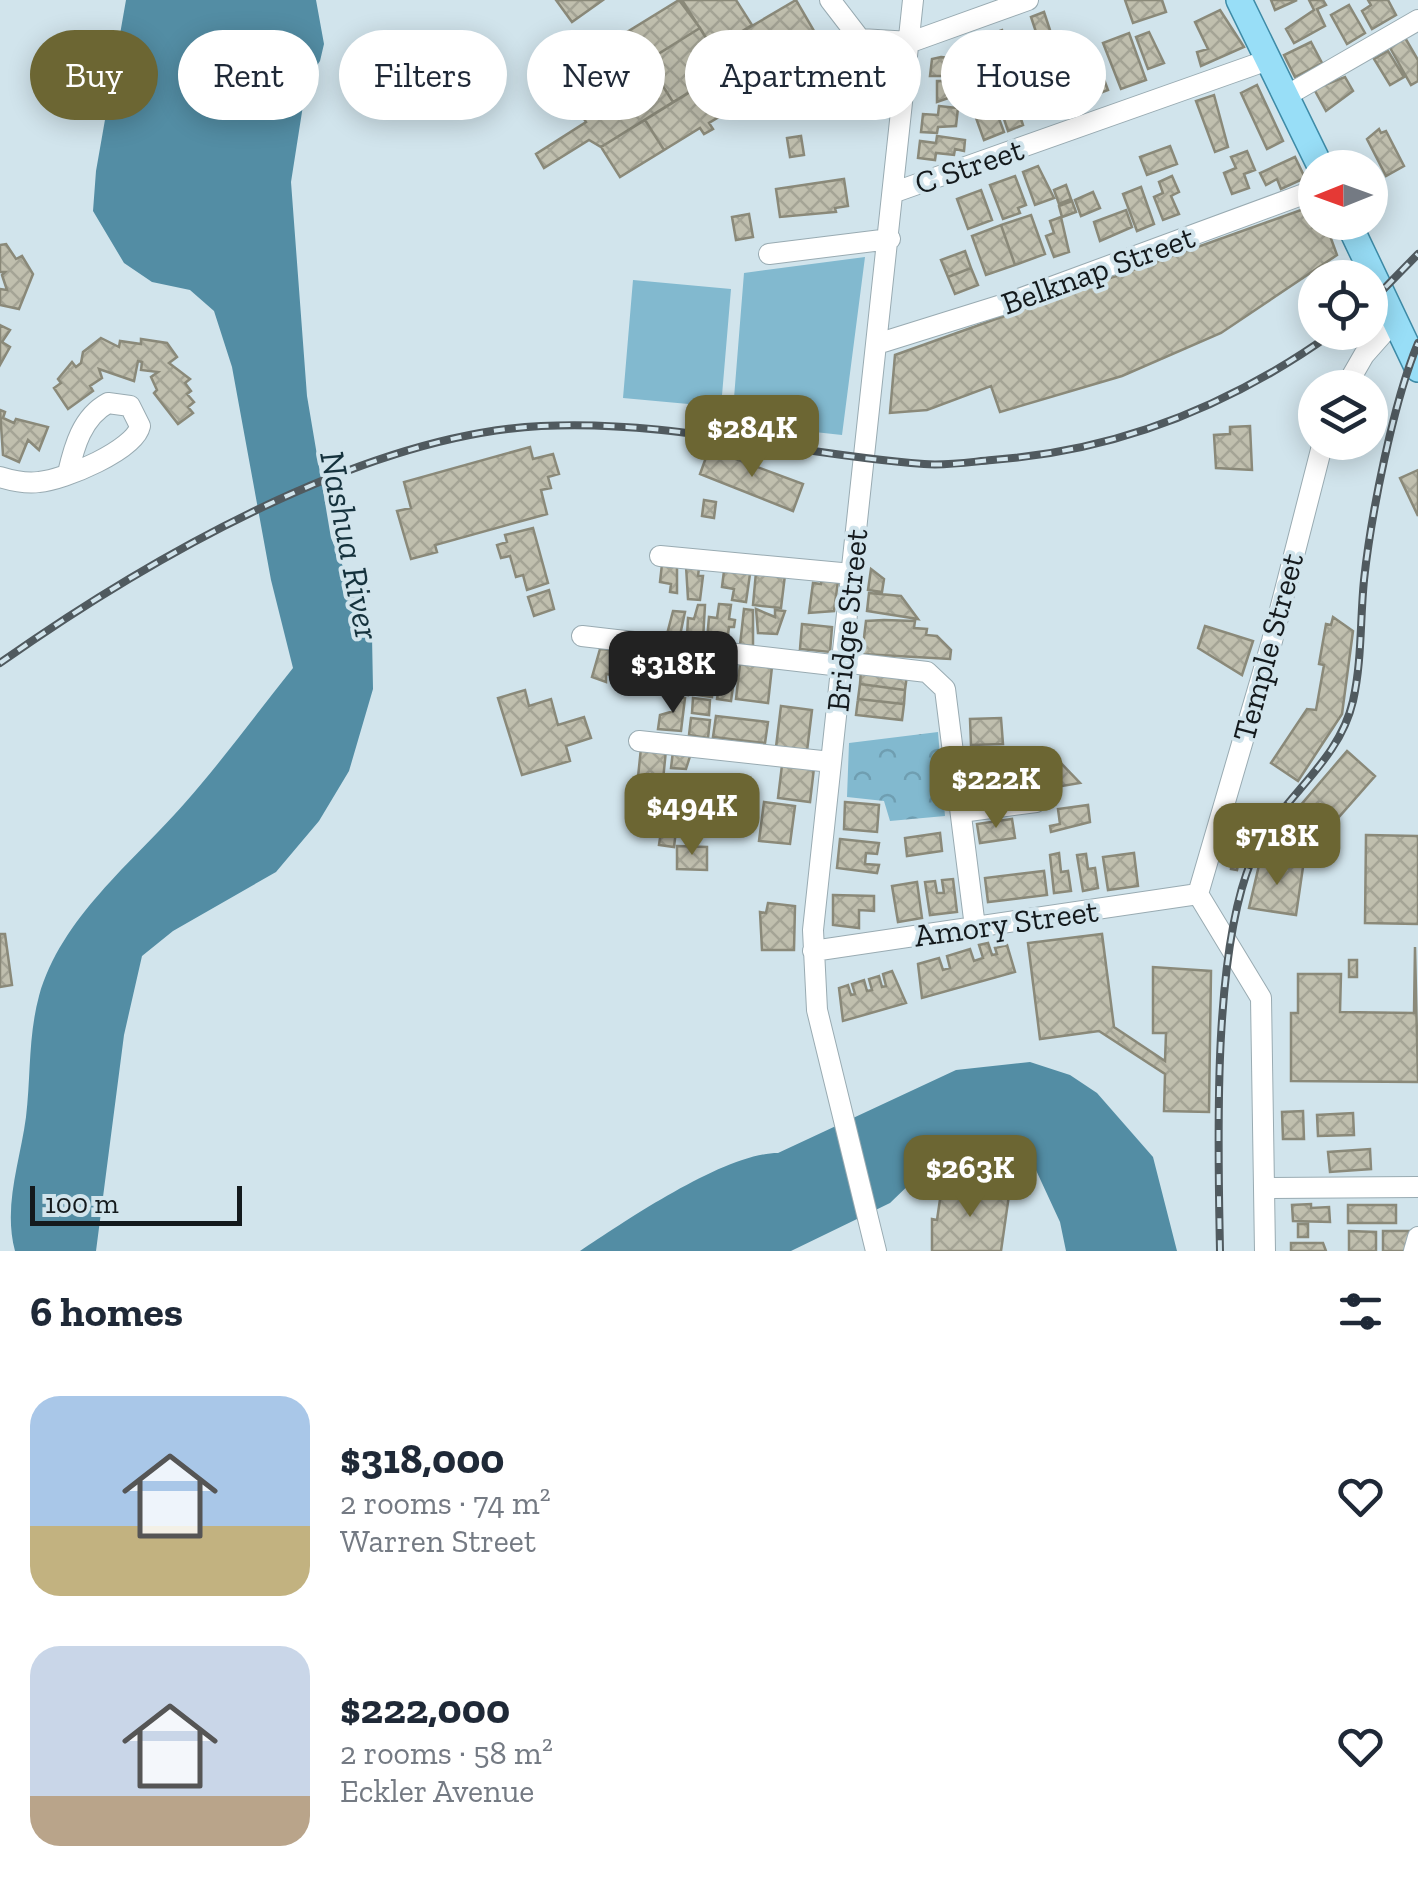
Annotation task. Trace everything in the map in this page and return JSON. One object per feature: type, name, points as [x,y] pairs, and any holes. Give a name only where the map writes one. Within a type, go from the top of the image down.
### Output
[{"type":"main road","points":[[1239,0],[1312,150]]},
{"type":"main road","points":[[1357,240],[1418,369]]},
{"type":"street","points":[[830,0],[852,30]]},
{"type":"street","name":"Bridge Street","points":[[912,30],[913,0]]},
{"type":"street","points":[[921,38],[1028,0]]},
{"type":"street","points":[[1286,96],[1418,20]]},
{"type":"street","name":"C Street","points":[[895,192],[1268,60]]},
{"type":"street","name":"Bridge Street","points":[[875,1243],[817,1010],[813,951],[903,120]]},
{"type":"street","name":"Belknap Street","points":[[880,343],[1008,304],[1298,196]]},
{"type":"street","points":[[769,254],[890,240]]},
{"type":"street","points":[[1356,370],[1395,320]]},
{"type":"street","name":"Temple Street","points":[[1198,894],[1272,642],[1318,460]]},
{"type":"street","points":[[0,477],[31,483],[68,473]]},
{"type":"street","points":[[660,556],[852,574]]},
{"type":"street","points":[[582,636],[927,672],[948,697],[975,927]]},
{"type":"street","points":[[640,741],[831,762]]},
{"type":"street","points":[[962,812],[1036,802]]},
{"type":"street","points":[[1198,894],[1261,998],[1266,1251]]},
{"type":"street","name":"Amory Street","points":[[813,951],[1198,894]]},
{"type":"street","points":[[1265,1188],[1418,1187]]},
{"type":"green space","points":[[865,257],[842,435],[732,423],[744,273]]},
{"type":"green space","points":[[633,280],[731,289],[721,407],[623,398]]},
{"type":"green space","points":[[938,732],[945,816],[890,821],[884,801],[847,797],[849,743]]},
{"type":"shaded area","points":[[126,0],[316,0],[324,44],[319,62],[319,30],[178,30],[178,120],[301,120],[291,182],[307,396],[331,538],[372,636],[373,689],[349,771],[319,821],[276,872],[173,931],[142,956],[124,1035],[96,1251],[15,1251],[12,1201],[26,1117],[31,1041],[35,1011],[49,968],[100,893],[198,788],[293,668],[271,580],[232,367],[214,311],[190,290],[152,282],[124,263],[93,211],[105,120],[158,120],[158,30],[121,30]]},
{"type":"shaded area","points":[[1030,1062],[1070,1075],[1097,1093],[1153,1157],[1177,1251],[1066,1251],[1060,1222],[1035,1168],[998,1143],[946,1149],[890,1203],[791,1251],[580,1251],[677,1190],[731,1164],[778,1153],[956,1070]]},
{"type":"building","points":[[556,0],[603,0],[572,22]]},
{"type":"building","points":[[679,0],[700,28],[685,30],[685,37],[665,50],[665,30],[630,30]]},
{"type":"building","points":[[682,0],[736,0],[752,25],[744,30],[701,30]]},
{"type":"building","points":[[796,0],[814,30],[745,30]]},
{"type":"building","points":[[1125,0],[1162,0],[1166,12],[1133,23]]},
{"type":"building","points":[[1271,0],[1297,0],[1275,10]]},
{"type":"building","points":[[1309,0],[1323,0],[1326,5],[1317,9],[1325,26],[1294,43],[1286,29],[1314,10]]},
{"type":"building","points":[[1368,0],[1388,0],[1396,15],[1372,29],[1362,11],[1371,5]]},
{"type":"building","points":[[1349,5],[1365,33],[1347,44],[1331,15]]},
{"type":"building","points":[[1220,10],[1244,47],[1201,66],[1197,52],[1208,49],[1195,22]]},
{"type":"building","points":[[1044,12],[1050,30],[1035,30],[1031,17]]},
{"type":"building","points":[[1149,32],[1164,63],[1148,69],[1136,37]]},
{"type":"building","points":[[1129,33],[1146,80],[1121,89],[1106,42]]},
{"type":"building","points":[[1404,36],[1418,60],[1418,81],[1411,85],[1389,46]]},
{"type":"building","points":[[685,37],[685,95],[673,102],[665,89],[665,50]]},
{"type":"building","points":[[1311,42],[1322,63],[1295,77],[1284,55]]},
{"type":"building","points":[[1388,51],[1404,77],[1390,85],[1374,59]]},
{"type":"building","points":[[941,57],[941,76],[930,76],[932,59]]},
{"type":"building","points":[[1345,77],[1353,91],[1326,111],[1314,89]]},
{"type":"building","points":[[937,81],[941,81],[941,101],[937,102]]},
{"type":"building","points":[[1257,85],[1283,141],[1267,149],[1241,93]]},
{"type":"building","points":[[665,89],[673,102],[665,107]]},
{"type":"building","points":[[685,95],[685,120],[714,120],[709,123],[713,129],[704,134],[700,128],[664,150],[645,120],[665,120],[665,108]]},
{"type":"building","points":[[1214,95],[1228,147],[1215,152],[1196,101]]},
{"type":"building","points":[[941,106],[941,120],[957,120],[956,126],[938,127],[937,133],[921,132],[923,114],[938,115]]},
{"type":"building","points":[[644,120],[601,147],[589,140],[544,168],[536,154],[586,122]]},
{"type":"building","points":[[645,120],[664,150],[620,177],[601,147]]},
{"type":"building","points":[[977,120],[1000,120],[1004,132],[984,140]]},
{"type":"building","points":[[1004,120],[1021,120],[1023,125],[1008,131]]},
{"type":"building","points":[[1379,129],[1381,133],[1386,131],[1404,166],[1388,175],[1388,150],[1373,150],[1367,139]]},
{"type":"building","points":[[801,136],[804,155],[790,157],[787,138]]},
{"type":"building","points":[[937,136],[965,140],[964,151],[955,149],[954,155],[936,153],[935,160],[918,158],[920,141],[936,143]]},
{"type":"building","points":[[1170,146],[1177,164],[1147,175],[1140,157]]},
{"type":"building","points":[[1247,151],[1255,170],[1244,174],[1249,188],[1232,194],[1224,173],[1236,168],[1231,157]]},
{"type":"building","points":[[1295,157],[1298,163],[1298,181],[1281,189],[1277,179],[1266,185],[1260,173]]},
{"type":"building","points":[[1038,166],[1054,198],[1035,205],[1023,172]]},
{"type":"building","points":[[1015,176],[1026,205],[1018,208],[1020,213],[1003,219],[990,185]]},
{"type":"building","points":[[1172,176],[1179,192],[1171,196],[1179,214],[1163,220],[1154,197],[1163,193],[1159,182]]},
{"type":"building","points":[[844,179],[848,206],[835,208],[836,212],[780,217],[776,189]]},
{"type":"building","points":[[1066,185],[1071,199],[1059,204],[1054,190]]},
{"type":"building","points":[[1141,187],[1154,224],[1137,231],[1123,194]]},
{"type":"building","points":[[981,190],[992,220],[968,229],[957,199]]},
{"type":"building","points":[[1093,192],[1100,208],[1081,216],[1075,200]]},
{"type":"building","points":[[1072,201],[1076,212],[1062,217],[1059,206]]},
{"type":"building","points":[[1126,210],[1132,227],[1100,241],[1094,222]]},
{"type":"building","points":[[1298,211],[1298,240],[1332,240],[1337,255],[1330,260],[1298,260],[1298,281],[1221,333],[1122,376],[1000,412],[991,386],[927,410],[890,413],[895,355]]},
{"type":"building","points":[[749,214],[753,237],[736,240],[732,217]]},
{"type":"building","points":[[1031,215],[1045,254],[1015,265],[1001,225]]},
{"type":"building","points":[[1061,217],[1069,252],[1054,257],[1046,236],[1054,233],[1050,221]]},
{"type":"building","points":[[1001,225],[1015,265],[986,275],[972,236]]},
{"type":"building","points":[[6,244],[16,259],[22,256],[33,274],[19,309],[0,305],[0,289],[7,290],[2,275],[5,272],[0,272],[0,245]]},
{"type":"building","points":[[965,251],[971,268],[948,277],[941,260]]},
{"type":"building","points":[[971,268],[978,285],[955,294],[948,277]]},
{"type":"building","points":[[0,325],[10,330],[2,342],[10,347],[0,365]]},
{"type":"building","points":[[101,338],[119,347],[120,341],[141,344],[141,339],[167,343],[177,357],[169,363],[190,379],[185,383],[194,402],[188,407],[193,413],[178,424],[154,393],[157,390],[151,377],[158,372],[141,370],[142,362],[138,361],[134,381],[99,369],[102,378],[90,386],[93,391],[68,409],[54,388],[61,383],[58,379],[72,362],[76,367],[81,363],[83,352]]},
{"type":"building","points":[[0,410],[5,412],[3,418],[14,423],[16,419],[48,427],[39,450],[28,440],[19,462],[3,455]]},
{"type":"building","points":[[1250,426],[1252,470],[1216,468],[1214,435],[1230,434],[1230,427]]},
{"type":"building","points":[[530,447],[533,459],[553,454],[559,474],[548,477],[551,488],[541,490],[547,514],[435,545],[437,552],[411,559],[397,511],[411,508],[404,482]]},
{"type":"building","points":[[709,449],[803,484],[793,511],[700,474]]},
{"type":"building","points":[[1418,470],[1418,516],[1400,478]]},
{"type":"building","points":[[704,500],[716,502],[714,518],[702,516]]},
{"type":"building","points":[[533,528],[548,583],[527,590],[523,575],[516,577],[510,556],[501,558],[497,545],[507,542],[505,535]]},
{"type":"building","points":[[662,564],[677,565],[677,593],[670,592],[671,584],[660,582]]},
{"type":"building","points":[[686,566],[699,568],[698,576],[703,576],[700,600],[688,599]]},
{"type":"building","points":[[871,569],[884,579],[882,592],[868,590]]},
{"type":"building","points":[[724,571],[750,574],[746,602],[732,600],[734,589],[722,587]]},
{"type":"building","points":[[756,572],[785,575],[781,608],[753,605]]},
{"type":"building","points":[[822,578],[838,581],[834,611],[809,613],[813,583],[821,584]]},
{"type":"building","points":[[549,590],[554,609],[534,616],[528,597]]},
{"type":"building","points":[[869,593],[901,596],[918,619],[867,611]]},
{"type":"building","points":[[719,604],[731,605],[729,619],[735,620],[734,627],[729,627],[727,642],[707,640],[709,617],[717,618]]},
{"type":"building","points":[[698,605],[705,605],[703,640],[687,636],[688,618],[694,619]]},
{"type":"building","points":[[744,609],[753,610],[753,646],[740,645]]},
{"type":"building","points":[[756,609],[775,617],[775,610],[785,611],[777,634],[758,633]]},
{"type":"building","points":[[673,611],[685,612],[679,640],[666,638]]},
{"type":"building","points":[[1333,617],[1353,631],[1342,714],[1298,781],[1271,763],[1307,709],[1316,710],[1326,624],[1331,625]]},
{"type":"building","points":[[866,621],[915,621],[914,628],[927,629],[926,635],[937,636],[951,650],[950,659],[862,654]]},
{"type":"building","points":[[802,624],[832,627],[830,652],[800,649]]},
{"type":"building","points":[[1205,626],[1253,641],[1242,675],[1198,648]]},
{"type":"building","points":[[600,649],[614,650],[612,675],[606,674],[606,682],[592,677]]},
{"type":"building","points":[[620,651],[642,653],[634,687],[623,686],[625,675],[618,674]]},
{"type":"building","points":[[645,652],[658,653],[653,693],[639,692]]},
{"type":"building","points":[[680,655],[692,656],[688,695],[662,692],[663,683],[681,685]]},
{"type":"building","points":[[701,659],[716,660],[712,697],[697,695]]},
{"type":"building","points":[[740,664],[772,667],[768,703],[736,699]]},
{"type":"building","points":[[861,670],[907,675],[905,690],[860,684]]},
{"type":"building","points":[[860,684],[905,690],[904,704],[858,699]]},
{"type":"building","points":[[719,686],[733,687],[731,701],[717,699]]},
{"type":"building","points":[[525,690],[529,706],[551,699],[558,725],[584,717],[591,738],[566,746],[570,761],[522,775],[498,698]]},
{"type":"building","points":[[671,696],[685,698],[681,731],[658,729],[660,715],[674,711]]},
{"type":"building","points":[[693,698],[710,700],[709,715],[692,713]]},
{"type":"building","points":[[858,699],[904,704],[902,720],[856,715]]},
{"type":"building","points":[[781,706],[812,710],[807,751],[776,747]]},
{"type":"building","points":[[716,716],[768,722],[765,743],[713,737]]},
{"type":"building","points":[[691,718],[710,720],[708,738],[689,735]]},
{"type":"building","points":[[1001,718],[1003,744],[971,745],[970,719]]},
{"type":"building","points":[[641,748],[666,750],[663,780],[638,777]]},
{"type":"building","points":[[673,751],[691,753],[686,769],[671,768]]},
{"type":"building","points":[[1347,751],[1375,776],[1309,851],[1282,827]]},
{"type":"building","points":[[1058,760],[1080,783],[1038,790],[1034,763]]},
{"type":"building","points":[[782,765],[814,768],[810,802],[778,798]]},
{"type":"building","points":[[989,765],[991,777],[1026,771],[1028,788],[978,796],[974,768]]},
{"type":"building","points":[[667,783],[699,787],[697,804],[665,800]]},
{"type":"building","points":[[764,802],[795,806],[790,844],[759,841]]},
{"type":"building","points":[[845,802],[879,805],[877,832],[844,829]]},
{"type":"building","points":[[665,804],[679,806],[674,847],[659,845]]},
{"type":"building","points":[[1088,805],[1090,822],[1051,832],[1050,826],[1060,824],[1058,809]]},
{"type":"building","points":[[1012,819],[1015,838],[980,843],[977,824]]},
{"type":"building","points":[[1234,823],[1250,828],[1248,835],[1244,834],[1237,870],[1231,869]]},
{"type":"building","points":[[940,833],[942,851],[907,856],[905,838]]},
{"type":"building","points":[[1366,835],[1418,836],[1418,924],[1365,923]]},
{"type":"building","points":[[840,839],[879,843],[877,854],[866,853],[865,864],[879,865],[877,873],[837,868]]},
{"type":"building","points":[[677,846],[707,847],[707,870],[677,869]]},
{"type":"building","points":[[1059,853],[1061,872],[1068,871],[1071,891],[1054,893],[1050,855]]},
{"type":"building","points":[[1134,853],[1138,886],[1108,890],[1103,857]]},
{"type":"building","points":[[1086,854],[1088,869],[1095,868],[1098,888],[1083,891],[1077,855]]},
{"type":"building","points":[[1260,861],[1303,867],[1296,915],[1249,908]]},
{"type":"building","points":[[1044,871],[1047,895],[988,902],[985,878]]},
{"type":"building","points":[[953,879],[957,912],[930,915],[925,882],[935,881],[937,893],[944,893],[942,880]]},
{"type":"building","points":[[917,882],[922,918],[898,922],[892,886]]},
{"type":"building","points":[[833,895],[874,896],[874,911],[859,910],[859,928],[833,925]]},
{"type":"building","points":[[768,903],[795,906],[794,950],[762,950],[760,912],[766,913]]},
{"type":"building","points":[[0,934],[5,934],[12,985],[0,987]]},
{"type":"building","points":[[1102,934],[1114,1027],[1165,1061],[1166,1033],[1153,1033],[1153,967],[1211,971],[1209,1112],[1164,1111],[1165,1074],[1099,1031],[1040,1039],[1028,943]]},
{"type":"building","points":[[988,943],[992,955],[997,954],[995,948],[1007,945],[1015,972],[922,998],[918,964],[939,958],[943,970],[950,968],[947,956],[970,949],[974,961],[983,958],[979,945]]},
{"type":"building","points":[[1415,947],[1418,1082],[1291,1081],[1291,1013],[1298,1013],[1298,974],[1341,974],[1340,1012],[1414,1013]]},
{"type":"building","points":[[1349,960],[1357,960],[1357,977],[1349,977]]},
{"type":"building","points":[[892,971],[906,1003],[843,1021],[839,988],[848,985],[851,995],[855,994],[852,984],[864,980],[867,991],[872,990],[869,979],[879,976],[882,987],[886,986],[883,974]]},
{"type":"building","points":[[1303,1111],[1304,1139],[1283,1139],[1282,1112]]},
{"type":"building","points":[[1353,1113],[1354,1135],[1318,1136],[1317,1115]]},
{"type":"building","points":[[1370,1149],[1371,1169],[1330,1172],[1328,1152]]},
{"type":"building","points":[[970,1181],[983,1182],[982,1191],[1009,1195],[1001,1251],[932,1251],[932,1219],[937,1220],[942,1186],[969,1189]]},
{"type":"building","points":[[1311,1204],[1311,1208],[1329,1207],[1330,1222],[1293,1221],[1292,1205]]},
{"type":"building","points":[[1348,1205],[1396,1205],[1396,1223],[1348,1223]]},
{"type":"building","points":[[1298,1224],[1308,1224],[1308,1237],[1298,1237]]},
{"type":"building","points":[[1349,1231],[1376,1232],[1376,1251],[1349,1251]]},
{"type":"building","points":[[1383,1231],[1409,1231],[1409,1251],[1383,1251]]},
{"type":"building","points":[[1291,1243],[1323,1243],[1326,1251],[1291,1251]]},
{"type":"railway","points":[[1388,285],[1418,254]]},
{"type":"railway","points":[[1220,1251],[1220,1051],[1230,945],[1239,899],[1263,838],[1334,745],[1353,701],[1372,524],[1392,427],[1418,343]]},
{"type":"railway","points":[[0,663],[120,584],[187,546],[329,478],[401,452],[472,435],[541,426],[589,425],[685,433],[924,464],[1038,455],[1128,435],[1172,420],[1255,382],[1307,350]]},
{"type":"water label","name":"Nashua River","points":[[350,545]]}]
